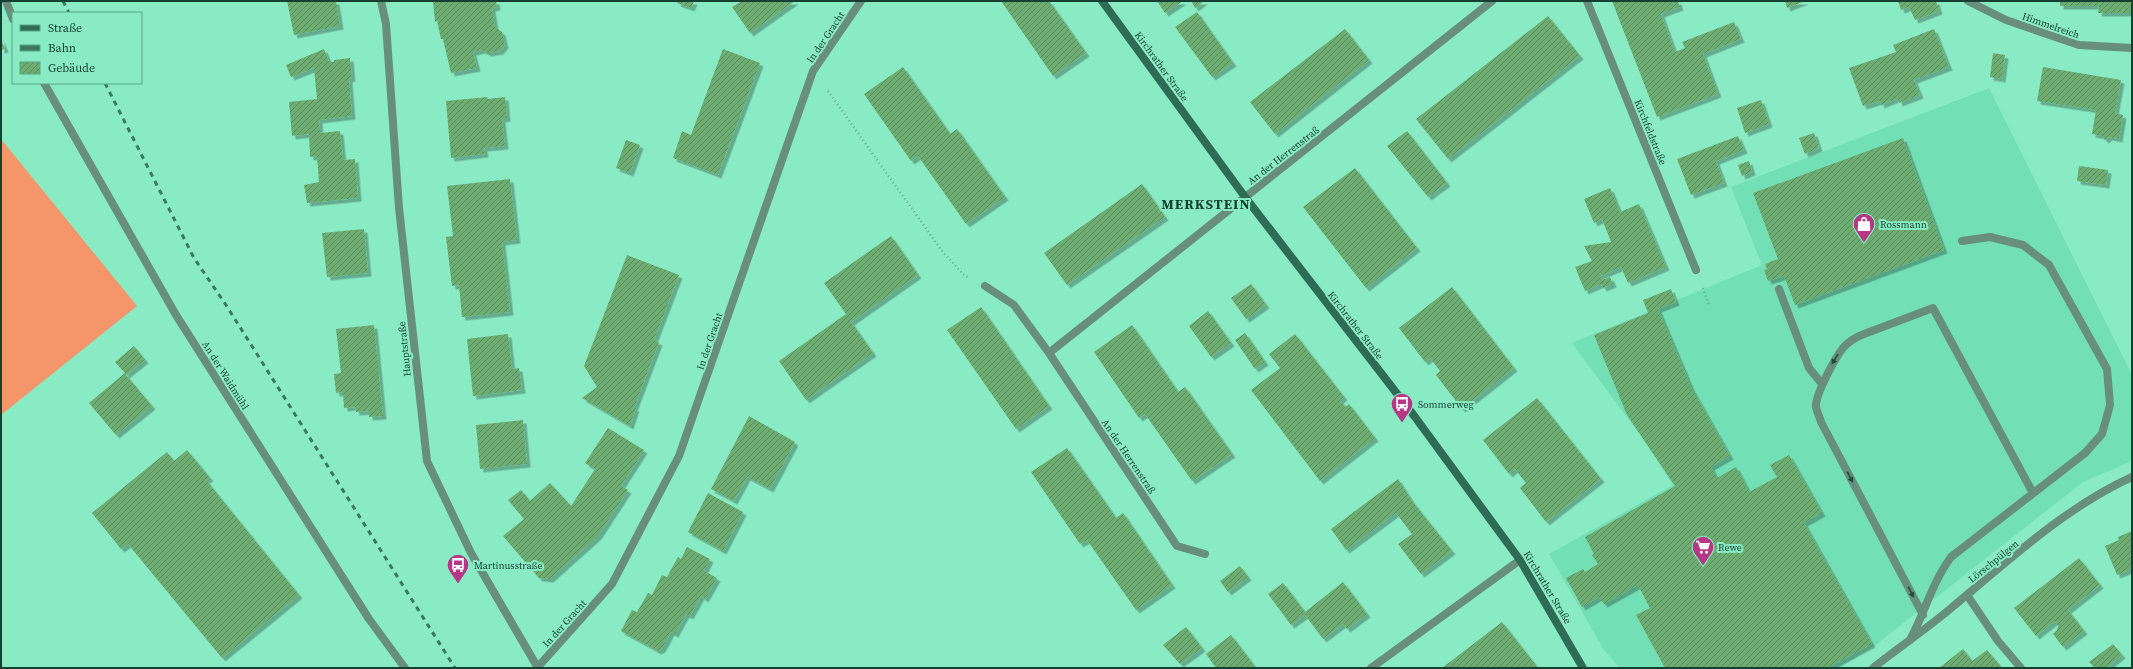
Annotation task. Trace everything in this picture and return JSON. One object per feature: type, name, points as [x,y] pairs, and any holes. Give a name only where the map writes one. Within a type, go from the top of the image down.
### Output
[{"type":"main road","name":"Kirchrather Straße","points":[[1102,1],[1245,197],[1415,417],[1520,560],[1583,668]]},
{"type":"street","points":[[6,1],[12,16]]},
{"type":"street","name":"Hauptstraße","points":[[381,1],[386,24],[399,208],[427,461],[471,553],[537,668]]},
{"type":"street","name":"In der Gracht","points":[[537,668],[612,584],[680,456],[814,71],[861,1]]},
{"type":"street","name":"An der Herrenstraß","points":[[1049,353],[1492,1]]},
{"type":"street","name":"Kirchfeldstraße","points":[[1587,1],[1696,270]]},
{"type":"street","name":"Himmelreich","points":[[1968,1],[2006,20],[2079,45],[2132,48]]},
{"type":"street","name":"An der Waidmühl","points":[[45,84],[176,315],[369,619],[405,668]]},
{"type":"street","points":[[1910,640],[1923,615],[1939,574],[1951,557],[2085,453],[2102,434],[2110,405],[2107,369],[2049,265],[2023,245],[1990,237],[1962,241]]},
{"type":"street","name":"An der Herrenstraß","points":[[985,286],[1014,305],[1049,353],[1177,546],[1205,554]]},
{"type":"street","points":[[1779,289],[1809,368],[1822,384]]},
{"type":"street","points":[[1923,615],[1821,422],[1816,406],[1822,384],[1834,360],[1844,347],[1853,339],[1864,334],[1933,308],[2033,493]]},
{"type":"street","name":"Lörschpülgen","points":[[1872,668],[1910,640],[2036,539],[2102,491],[2132,478]]},
{"type":"street","points":[[1371,668],[1520,560]]},
{"type":"street","points":[[1967,595],[1998,641],[2021,668]]},
{"type":"path","points":[[814,71],[942,251],[963,274],[985,286]]},
{"type":"shaded area","points":[[1989,88],[2132,375],[2132,461],[2083,482],[1877,644],[1839,668],[1620,668],[1604,650],[1549,554],[1673,485],[1640,435],[1572,343],[1762,265],[1731,187]]},
{"type":"shaded area","points":[[1,139],[137,306],[1,415]]},
{"type":"building","points":[[287,1],[336,1],[340,26],[294,35]]},
{"type":"building","points":[[433,1],[496,1],[497,7],[492,8],[495,27],[502,32],[505,45],[500,51],[488,53],[482,50],[473,52],[477,68],[451,73],[443,39],[441,39],[437,21],[435,22]]},
{"type":"building","points":[[678,1],[694,1],[691,8],[677,3]]},
{"type":"building","points":[[742,1],[795,1],[750,33],[732,7]]},
{"type":"building","points":[[1001,1],[1049,1],[1086,53],[1053,76]]},
{"type":"building","points":[[1157,1],[1183,1],[1165,13]]},
{"type":"building","points":[[1191,1],[1204,1],[1195,8]]},
{"type":"building","points":[[1612,1],[1678,1],[1680,7],[1661,14],[1675,52],[1685,48],[1682,42],[1734,22],[1741,39],[1703,54],[1718,94],[1657,117]]},
{"type":"building","points":[[1785,1],[1805,1],[1787,8]]},
{"type":"building","points":[[1898,1],[1936,1],[1939,11],[1915,20],[1909,7],[1901,10]]},
{"type":"building","points":[[2060,1],[2132,1],[2132,13],[2098,13],[2099,6],[2060,6]]},
{"type":"building","points":[[1197,12],[1233,63],[1212,77],[1175,27]]},
{"type":"building","points":[[1548,16],[1580,56],[1448,159],[1416,119]]},
{"type":"building","points":[[1345,29],[1369,60],[1275,134],[1250,102]]},
{"type":"building","points":[[1934,29],[1949,67],[1914,80],[1920,95],[1899,103],[1898,98],[1881,105],[1880,101],[1863,106],[1849,68],[1896,52],[1893,45]]},
{"type":"building","points":[[1,39],[5,49],[1,50]]},
{"type":"building","points":[[324,49],[329,62],[350,58],[352,78],[349,79],[352,116],[319,120],[320,133],[340,131],[343,160],[355,159],[358,198],[307,203],[304,185],[319,182],[317,156],[310,157],[309,134],[292,136],[289,102],[317,99],[314,68],[291,77],[286,65]]},
{"type":"building","points":[[723,49],[760,63],[718,175],[673,158],[682,131],[691,135]]},
{"type":"building","points":[[1993,53],[2005,55],[2002,79],[1990,77]]},
{"type":"building","points":[[903,67],[950,134],[957,129],[1005,197],[966,224],[918,156],[911,161],[864,94]]},
{"type":"building","points":[[2043,67],[2121,80],[2115,113],[2123,115],[2119,139],[2109,137],[2105,140],[2102,136],[2092,134],[2096,110],[2037,101]]},
{"type":"building","points":[[487,97],[488,99],[505,97],[507,118],[502,119],[505,146],[484,148],[485,154],[451,158],[446,101]]},
{"type":"building","points":[[1761,100],[1769,124],[1745,133],[1737,108]]},
{"type":"building","points":[[1407,131],[1447,183],[1428,197],[1387,146]]},
{"type":"building","points":[[1814,133],[1819,148],[1805,154],[1799,138]]},
{"type":"building","points":[[1738,136],[1744,150],[1716,161],[1724,183],[1691,195],[1677,159]]},
{"type":"building","points":[[1903,138],[1944,250],[1795,305],[1784,276],[1768,281],[1764,270],[1767,269],[1765,264],[1778,259],[1753,193]]},
{"type":"building","points":[[626,140],[640,145],[630,173],[616,168]]},
{"type":"building","points":[[1749,161],[1752,172],[1742,176],[1738,165]]},
{"type":"building","points":[[2079,166],[2108,170],[2106,185],[2077,181]]},
{"type":"building","points":[[1355,168],[1417,248],[1366,288],[1303,207]]},
{"type":"building","points":[[510,179],[517,240],[502,242],[510,312],[462,317],[459,285],[452,286],[446,237],[453,236],[447,186]]},
{"type":"building","points":[[1142,184],[1165,217],[1067,285],[1044,253]]},
{"type":"building","points":[[1610,188],[1620,212],[1639,204],[1666,267],[1628,283],[1621,267],[1600,276],[1602,280],[1610,277],[1613,284],[1603,288],[1601,284],[1585,291],[1575,267],[1592,261],[1584,246],[1611,242],[1602,219],[1594,223],[1584,199]]},
{"type":"building","points":[[364,229],[368,273],[327,277],[322,233]]},
{"type":"building","points":[[891,236],[918,275],[851,322],[873,353],[806,400],[779,361],[846,314],[824,283]]},
{"type":"building","points":[[627,255],[679,275],[654,340],[659,342],[634,408],[636,408],[630,426],[582,398],[597,387],[584,366]]},
{"type":"building","points":[[1251,284],[1266,305],[1246,319],[1231,298]]},
{"type":"building","points":[[1452,287],[1514,368],[1462,409],[1436,375],[1440,371],[1430,358],[1425,362],[1399,328]]},
{"type":"building","points":[[1671,289],[1676,302],[1658,309],[1691,387],[1730,456],[1711,467],[1717,478],[1736,467],[1749,492],[1777,477],[1770,465],[1789,455],[1822,513],[1804,523],[1872,644],[1827,668],[1665,668],[1636,615],[1650,608],[1638,585],[1604,604],[1599,597],[1582,607],[1566,578],[1583,569],[1585,572],[1598,564],[1592,555],[1594,554],[1585,537],[1675,486],[1627,415],[1594,335],[1648,313],[1643,300]]},
{"type":"building","points":[[981,307],[1049,406],[1016,429],[947,330]]},
{"type":"building","points":[[1208,311],[1231,343],[1211,357],[1189,326]]},
{"type":"building","points":[[374,325],[383,416],[369,417],[369,411],[356,412],[355,407],[344,408],[343,392],[336,393],[334,374],[341,373],[336,329]]},
{"type":"building","points":[[1132,325],[1178,392],[1185,387],[1232,454],[1192,481],[1145,414],[1139,418],[1094,352]]},
{"type":"building","points":[[1245,333],[1265,362],[1255,369],[1235,340]]},
{"type":"building","points":[[508,334],[512,369],[519,368],[522,390],[473,396],[467,339]]},
{"type":"building","points":[[1295,334],[1344,397],[1340,400],[1345,407],[1349,404],[1375,438],[1320,481],[1251,390],[1280,368],[1269,354]]},
{"type":"building","points":[[134,346],[145,360],[126,375],[152,406],[116,435],[89,403],[125,373],[115,362]]},
{"type":"building","points":[[1537,398],[1601,479],[1546,522],[1520,488],[1526,483],[1515,469],[1509,474],[1483,440]]},
{"type":"building","points":[[749,416],[795,442],[770,489],[747,477],[734,501],[711,489]]},
{"type":"building","points":[[523,420],[527,464],[480,469],[476,425]]},
{"type":"building","points":[[608,428],[644,450],[621,486],[628,490],[598,536],[550,579],[539,578],[503,536],[524,519],[508,500],[521,490],[530,501],[550,483],[571,506],[595,469],[585,463]]},
{"type":"building","points":[[1067,448],[1116,518],[1123,513],[1172,585],[1136,610],[1087,540],[1080,544],[1031,472]]},
{"type":"building","points":[[187,450],[210,478],[206,480],[299,595],[222,658],[128,544],[121,549],[92,513],[167,452],[174,461]]},
{"type":"building","points":[[1398,479],[1412,501],[1452,551],[1421,574],[1398,544],[1412,534],[1396,513],[1346,550],[1331,529]]},
{"type":"building","points":[[708,493],[743,512],[723,551],[688,532]]},
{"type":"building","points":[[2132,531],[2132,569],[2117,575],[2105,546],[2119,540],[2118,537]]},
{"type":"building","points":[[687,547],[710,559],[704,571],[717,578],[705,599],[701,596],[690,616],[686,614],[675,634],[671,632],[662,649],[658,651],[621,631],[632,610],[637,612],[648,593],[652,595],[662,575],[667,577],[678,557],[681,559]]},
{"type":"building","points":[[2079,558],[2100,585],[2068,610],[2084,631],[2063,647],[2053,634],[2057,630],[2058,626],[2055,621],[2036,636],[2014,608]]},
{"type":"building","points":[[1240,566],[1248,577],[1228,592],[1220,581]]},
{"type":"building","points":[[1343,582],[1367,614],[1347,629],[1343,624],[1323,639],[1305,615],[1291,625],[1268,594],[1283,583],[1305,612]]},
{"type":"building","points":[[1502,622],[1538,668],[1442,668]]},
{"type":"building","points":[[1186,627],[1202,648],[1180,664],[1163,645]]},
{"type":"building","points":[[1231,635],[1256,668],[1216,668],[1206,654]]},
{"type":"building","points":[[2113,644],[2122,655],[2106,668],[2095,668],[2089,662]]},
{"type":"building","points":[[1963,649],[1972,661],[1987,650],[2002,668],[1939,668]]},
{"type":"railway","points":[[63,1],[68,12]]},
{"type":"railway","points":[[106,84],[194,258],[226,305],[455,668]]},
{"type":"place","name":"Rossmann","points":[[1864,244]]},
{"type":"place","name":"Sommerweg","points":[[1402,424]]},
{"type":"place","name":"Rewe","points":[[1703,566]]},
{"type":"place","name":"Martinusstraße","points":[[458,584]]},
{"type":"district","name":"MERKSTEIN","points":[[1206,204]]}]
